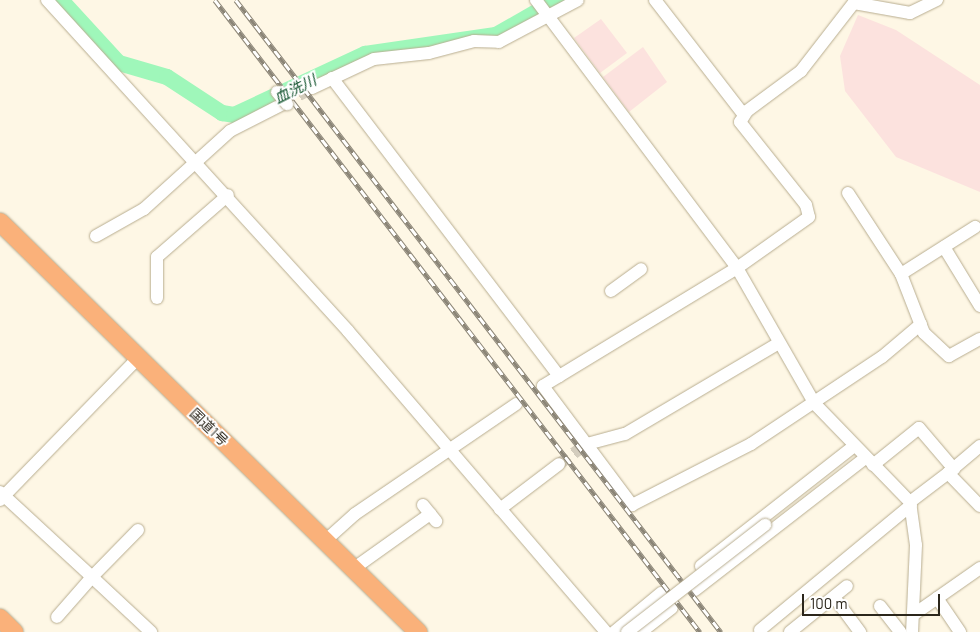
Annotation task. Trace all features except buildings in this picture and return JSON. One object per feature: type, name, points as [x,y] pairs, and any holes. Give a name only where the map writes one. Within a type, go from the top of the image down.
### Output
[{"type":"highway","name":"国道1号","points":[[0,222],[418,632]]},
{"type":"highway","points":[[0,618],[14,632]]},
{"type":"street","points":[[47,0],[198,161],[606,632]]},
{"type":"street","points":[[312,88],[374,59],[429,53],[474,42],[499,42],[542,8],[578,0]]},
{"type":"street","points":[[656,0],[742,114],[744,132],[783,175],[810,215],[737,268],[543,386],[632,505],[751,444],[814,404],[921,324]]},
{"type":"street","points":[[742,114],[802,71],[855,1],[894,6],[910,13],[937,0]]},
{"type":"street","points":[[542,8],[737,268],[777,344],[814,404],[910,504],[916,545],[912,632]]},
{"type":"street","points":[[332,78],[558,376]]},
{"type":"street","points":[[96,236],[144,208],[242,125],[286,104],[277,92]]},
{"type":"street","points":[[848,193],[901,274],[921,324],[949,356],[980,340]]},
{"type":"street","points":[[156,298],[157,257],[228,195]]},
{"type":"street","points":[[901,274],[975,227]]},
{"type":"street","points":[[944,247],[980,306]]},
{"type":"street","points":[[611,291],[641,268]]},
{"type":"street","points":[[587,444],[625,434],[777,344]]},
{"type":"street","points":[[138,358],[1,496],[151,632]]},
{"type":"street","points":[[325,541],[356,514],[451,452],[516,404]]},
{"type":"street","points":[[701,566],[862,456],[919,428],[980,506]]},
{"type":"street","points":[[760,630],[980,446]]},
{"type":"street","points":[[628,632],[766,525],[862,456]]},
{"type":"street","points":[[695,590],[862,456]]},
{"type":"street","points":[[500,509],[513,496],[559,464]]},
{"type":"street","points":[[353,569],[430,513]]},
{"type":"street","points":[[57,617],[92,577],[138,530]]},
{"type":"street","points":[[714,556],[719,571]]},
{"type":"street","points":[[913,615],[980,568]]},
{"type":"street","points":[[790,632],[847,586]]},
{"type":"street","points":[[614,632],[661,593]]},
{"type":"street","points":[[834,596],[860,632]]},
{"type":"street","points":[[937,598],[960,632]]},
{"type":"street","points":[[880,606],[900,632]]},
{"type":"street","points":[[641,632],[672,608]]},
{"type":"shaded area","points":[[858,15],[896,30],[980,85],[980,192],[896,157],[845,91],[840,56]]},
{"type":"shaded area","points":[[601,19],[627,53],[600,73],[574,38]]},
{"type":"shaded area","points":[[643,47],[667,82],[629,112],[603,77]]},
{"type":"waterway","name":"血洗川","points":[[61,0],[119,63],[167,77],[222,113],[234,115],[365,54],[496,35],[557,0]]},
{"type":"tunnel","points":[[283,104],[312,88]]},
{"type":"tunnel","points":[[559,464],[587,444]]},
{"type":"railway","points":[[215,0],[700,632]]},
{"type":"railway","points":[[236,0],[721,632]]}]
